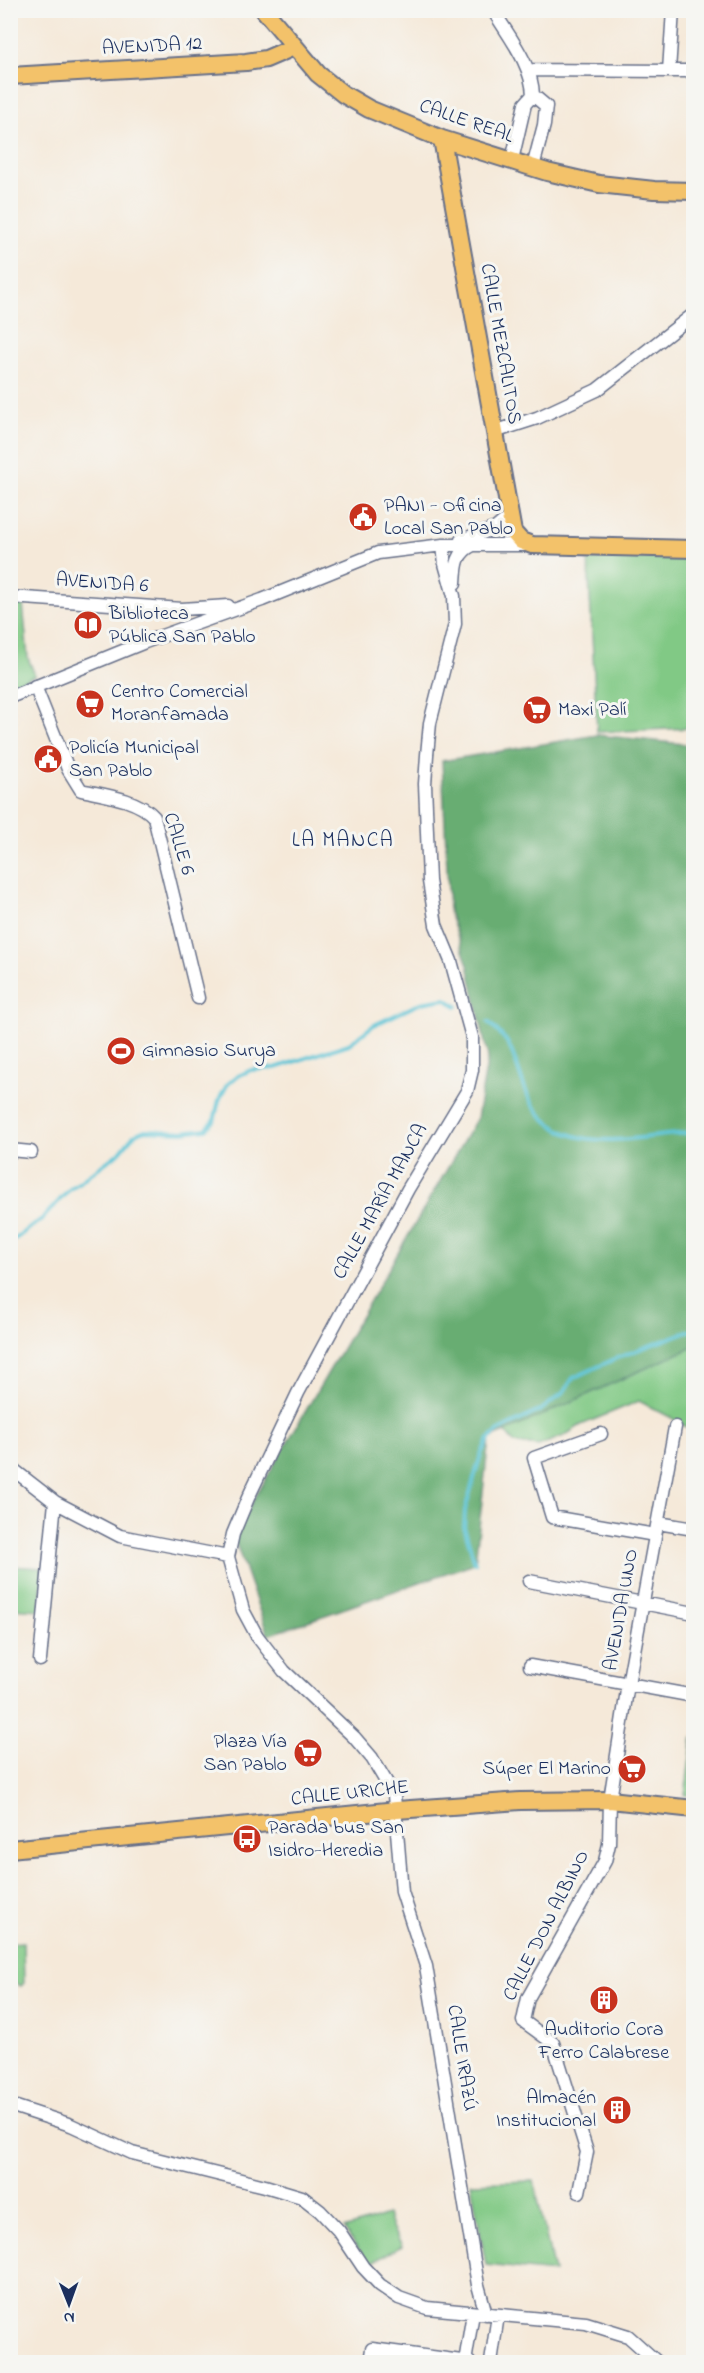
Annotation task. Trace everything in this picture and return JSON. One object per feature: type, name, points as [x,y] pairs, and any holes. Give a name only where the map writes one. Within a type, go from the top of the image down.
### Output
[{"type":"main road","name":"CALLE REAL","points":[[264,10],[318,74],[343,94],[369,109],[442,139],[533,167],[599,184],[654,190],[693,191]]},
{"type":"main road","name":"AVENIDA 12","points":[[10,76],[246,62],[266,59],[294,47]]},
{"type":"main road","name":"CALLE MEZCALITOS","points":[[442,139],[509,517],[513,532],[521,541],[532,545]]},
{"type":"main road","points":[[532,545],[693,549]]},
{"type":"main road","name":"CALLE URICHE","points":[[10,1849],[397,1810],[553,1799],[610,1800],[693,1809]]},
{"type":"street","points":[[493,10],[529,70],[533,82],[533,95],[525,104],[512,160]]},
{"type":"street","points":[[669,71],[673,10]]},
{"type":"street","points":[[529,70],[693,71]]},
{"type":"street","points":[[533,95],[546,106],[544,125],[533,167]]},
{"type":"street","points":[[494,432],[537,418],[597,390],[693,314]]},
{"type":"street","points":[[443,545],[478,536],[496,528],[509,517]]},
{"type":"street","points":[[10,697],[145,642],[261,600],[378,553],[443,545],[532,545]]},
{"type":"street","name":"CALLE MARÍA MANCA","points":[[228,1557],[233,1534],[248,1498],[298,1393],[408,1189],[467,1091],[470,1081],[472,1037],[451,961],[436,925],[429,881],[425,784],[430,723],[455,624],[454,596],[445,564],[443,545]]},
{"type":"street","points":[[454,596],[457,559],[462,552],[474,545]]},
{"type":"street","name":"AVENIDA 6","points":[[10,597],[182,609],[219,608],[261,600]]},
{"type":"street","points":[[145,642],[156,634],[183,622],[185,615],[182,609]]},
{"type":"street","name":"CALLE 6","points":[[34,686],[68,769],[81,789],[137,805],[154,817],[198,998]]},
{"type":"street","points":[[10,1150],[31,1152]]},
{"type":"street","name":"AVENIDA UNO","points":[[610,1800],[641,1602],[675,1427]]},
{"type":"street","points":[[601,1434],[534,1458],[552,1517],[657,1529],[693,1529]]},
{"type":"street","points":[[10,1467],[55,1502],[120,1536],[228,1557],[243,1610],[257,1636],[284,1671],[354,1737],[372,1758],[394,1796],[397,1810]]},
{"type":"street","points":[[40,1660],[55,1502]]},
{"type":"street","points":[[529,1581],[693,1613]]},
{"type":"street","points":[[530,1666],[693,1696]]},
{"type":"street","name":"CALLE DON ALBINO","points":[[579,2192],[587,2152],[553,2043],[526,2023],[523,2016],[528,1998],[605,1860],[609,1844],[610,1800]]},
{"type":"street","name":"CALLE IRAZÚ","points":[[397,1810],[402,1892],[426,1966],[478,2285],[486,2314]]},
{"type":"street","points":[[10,2105],[71,2125],[132,2153],[302,2197],[320,2211],[339,2231],[363,2267],[380,2285],[399,2298],[427,2308],[586,2323],[628,2336],[657,2362]]},
{"type":"street","points":[[370,2362],[372,2349],[467,2362],[486,2314]]},
{"type":"street","points":[[486,2314],[491,2362]]},
{"type":"green space","points":[[693,557],[693,728],[597,732],[588,559]]},
{"type":"green space","points":[[10,603],[23,604],[28,658],[35,675],[11,685]]},
{"type":"green space","points":[[597,735],[693,745],[693,1347],[489,1439],[475,1563],[268,1635],[233,1535],[477,1118],[488,1057],[468,965],[449,912],[442,761]]},
{"type":"green space","points":[[693,1346],[694,1429],[691,1430],[639,1401],[538,1446],[514,1443],[499,1423]]},
{"type":"green space","points":[[10,1566],[43,1568],[40,1610],[11,1608]]},
{"type":"green space","points":[[693,1736],[693,1796],[685,1795]]},
{"type":"green space","points":[[23,1942],[24,1983],[21,1986],[11,1981],[10,1943]]},
{"type":"green space","points":[[534,2181],[554,2272],[486,2265],[471,2183]]},
{"type":"green space","points":[[388,2215],[402,2246],[369,2264],[344,2229]]},
{"type":"waterway","points":[[10,1243],[43,1218],[70,1189],[120,1152],[134,1135],[145,1130],[183,1132],[206,1129],[214,1121],[219,1100],[227,1085],[236,1077],[251,1070],[275,1068],[349,1044],[374,1025],[421,1003],[445,999],[457,1006]]},
{"type":"waterway","points":[[488,1022],[507,1042],[529,1098],[543,1118],[561,1131],[602,1140],[694,1133]]},
{"type":"waterway","points":[[475,1563],[464,1527],[465,1510],[481,1454],[489,1439],[500,1430],[541,1410],[563,1393],[573,1378],[619,1357],[694,1329]]},
{"type":"place","name":"PANI - Oficina Local San Pablo","points":[[363,517]]},
{"type":"place","name":"Biblioteca Pública San Pablo","points":[[88,625]]},
{"type":"place","name":"Centro Comercial Moranfamada","points":[[90,704]]},
{"type":"place","name":"Maxi Palí","points":[[537,710]]},
{"type":"place","name":"Policía Municipal San Pablo","points":[[48,759]]},
{"type":"place","name":"Gimnasio Surya","points":[[121,1051]]},
{"type":"place","name":"Plaza Vía San Pablo","points":[[308,1753]]},
{"type":"place","name":"Súper El Marino","points":[[632,1769]]},
{"type":"place","name":"Parada bus San Isidro-Heredia","points":[[247,1839]]},
{"type":"place","name":"Auditorio Cora Ferro Calabrese","points":[[604,2000]]},
{"type":"place","name":"Almacén Institucional","points":[[617,2110]]},
{"type":"district","name":"LA MANCA","points":[[343,841]]}]
